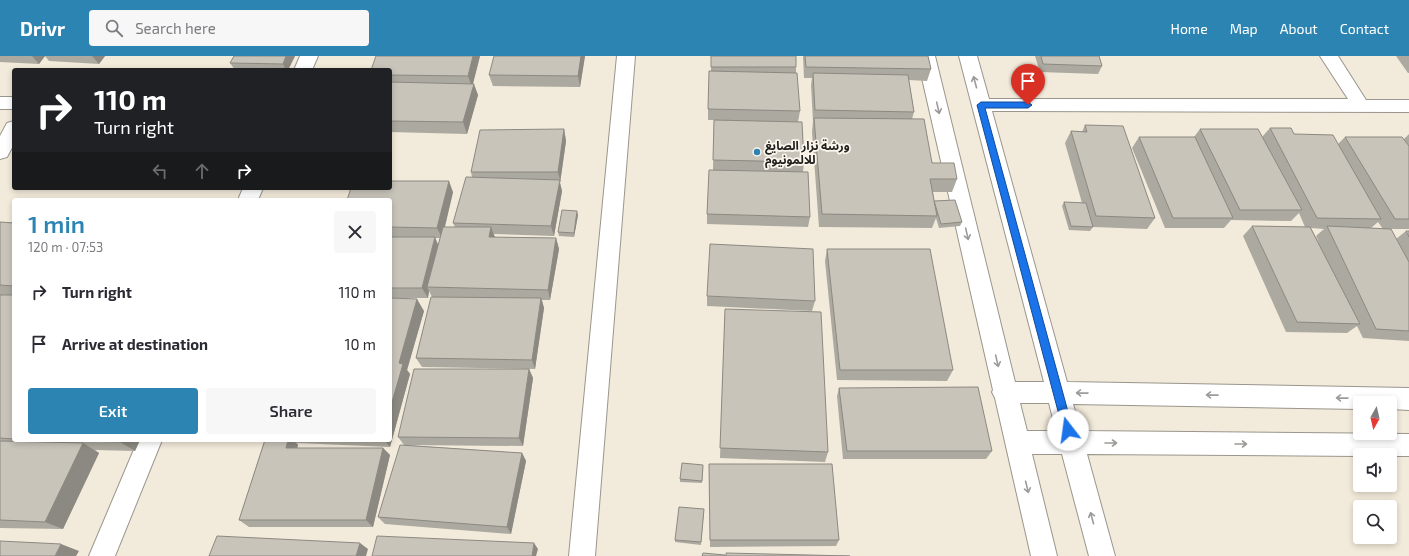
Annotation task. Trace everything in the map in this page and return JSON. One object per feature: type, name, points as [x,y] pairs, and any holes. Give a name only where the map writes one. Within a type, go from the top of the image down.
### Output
[{"type":"street","points":[[304,68],[309,56]]},
{"type":"street","points":[[582,556],[626,56]]},
{"type":"street","points":[[926,56],[1004,392],[1044,556]]},
{"type":"street","points":[[968,56],[1102,556]]},
{"type":"street","points":[[1329,56],[1361,106]]},
{"type":"street","points":[[0,103],[12,103]]},
{"type":"street","points":[[981,105],[1409,106]]},
{"type":"street","points":[[0,152],[12,131]]},
{"type":"street","points":[[1004,392],[1409,399]]},
{"type":"street","points":[[102,556],[149,442]]},
{"type":"street","points":[[1016,442],[1409,445]]},
{"type":"shaded area","points":[[0,56],[1409,56],[1409,556],[0,556]]},
{"type":"building","points":[[234,56],[286,56],[283,64],[230,63]]},
{"type":"building","points":[[376,56],[473,56],[468,76],[392,75],[392,68],[372,68]]},
{"type":"building","points":[[494,56],[581,56],[578,76],[489,75]]},
{"type":"building","points":[[711,56],[796,56],[796,67],[711,67]]},
{"type":"building","points":[[805,56],[928,56],[931,69],[806,67]]},
{"type":"building","points":[[1041,56],[1099,56],[1102,66],[1043,64]]},
{"type":"building","points":[[709,71],[797,73],[800,111],[708,109]]},
{"type":"building","points":[[813,73],[908,75],[914,112],[815,110]]},
{"type":"building","points":[[392,82],[474,84],[463,122],[392,121]]},
{"type":"building","points":[[814,118],[924,119],[932,163],[954,163],[957,179],[930,179],[937,216],[822,214]]},
{"type":"building","name":"ورشة نزار الصايغ للالمونيوم","points":[[714,120],[802,122],[804,162],[713,160]]},
{"type":"building","points":[[1085,125],[1123,126],[1155,218],[1096,216],[1071,131],[1087,132]]},
{"type":"building","points":[[1270,128],[1291,128],[1294,134],[1333,135],[1381,219],[1317,218]]},
{"type":"building","points":[[564,129],[558,172],[471,172],[480,130]]},
{"type":"building","points":[[1200,129],[1258,129],[1302,210],[1240,210]]},
{"type":"building","points":[[1139,137],[1195,137],[1233,218],[1173,218]]},
{"type":"building","points":[[1345,137],[1402,137],[1409,146],[1409,219],[1395,219]]},
{"type":"building","points":[[709,170],[808,172],[810,217],[707,214]]},
{"type":"building","points":[[466,177],[560,180],[551,226],[453,223]]},
{"type":"building","points":[[392,181],[449,181],[437,228],[392,227],[392,198],[348,198],[350,190],[392,190]]},
{"type":"building","points":[[955,200],[962,222],[941,224],[934,201]]},
{"type":"building","points":[[1064,202],[1086,203],[1093,227],[1071,226]]},
{"type":"building","points":[[562,210],[577,211],[574,233],[558,232]]},
{"type":"building","points":[[0,222],[12,223],[12,286],[0,285]]},
{"type":"building","points":[[1252,226],[1310,227],[1360,324],[1297,322]]},
{"type":"building","points":[[1327,226],[1391,229],[1409,262],[1409,331],[1376,329]]},
{"type":"building","points":[[443,227],[491,227],[489,237],[556,238],[548,290],[427,287]]},
{"type":"building","points":[[392,237],[435,237],[422,288],[392,288]]},
{"type":"building","points":[[710,244],[813,249],[815,301],[707,296]]},
{"type":"building","points":[[827,249],[930,249],[953,370],[840,370]]},
{"type":"building","points":[[0,295],[12,295],[12,439],[0,438]]},
{"type":"building","points":[[431,297],[541,298],[532,360],[416,358]]},
{"type":"building","points":[[392,298],[417,299],[399,363],[403,364],[392,402]]},
{"type":"building","points":[[725,309],[821,312],[828,452],[720,448]]},
{"type":"building","points":[[414,369],[529,369],[519,438],[398,437]]},
{"type":"building","points":[[978,387],[992,451],[847,451],[839,388]]},
{"type":"building","points":[[0,441],[83,443],[45,522],[0,520]]},
{"type":"building","points":[[264,442],[288,442],[286,448],[383,448],[366,520],[239,520]]},
{"type":"building","points":[[400,445],[522,453],[507,527],[378,517]]},
{"type":"building","points":[[682,463],[703,465],[702,481],[680,479]]},
{"type":"building","points":[[709,464],[832,464],[839,540],[710,540]]},
{"type":"building","points":[[679,507],[704,509],[701,542],[675,540]]},
{"type":"building","points":[[217,536],[360,543],[356,556],[209,556]]},
{"type":"building","points":[[377,536],[534,543],[532,556],[372,556]]},
{"type":"building","points":[[0,541],[61,544],[55,556],[0,556]]},
{"type":"building","points":[[703,553],[725,555],[725,556],[702,556]]},
{"type":"building","points":[[726,553],[850,556],[726,556]]},
{"type":"place","name":"ورشة نزار الصايغ للالمونيوم","points":[[757,152]]},
{"type":"route","points":[[1028,105],[981,105],[1068,430]]}]
